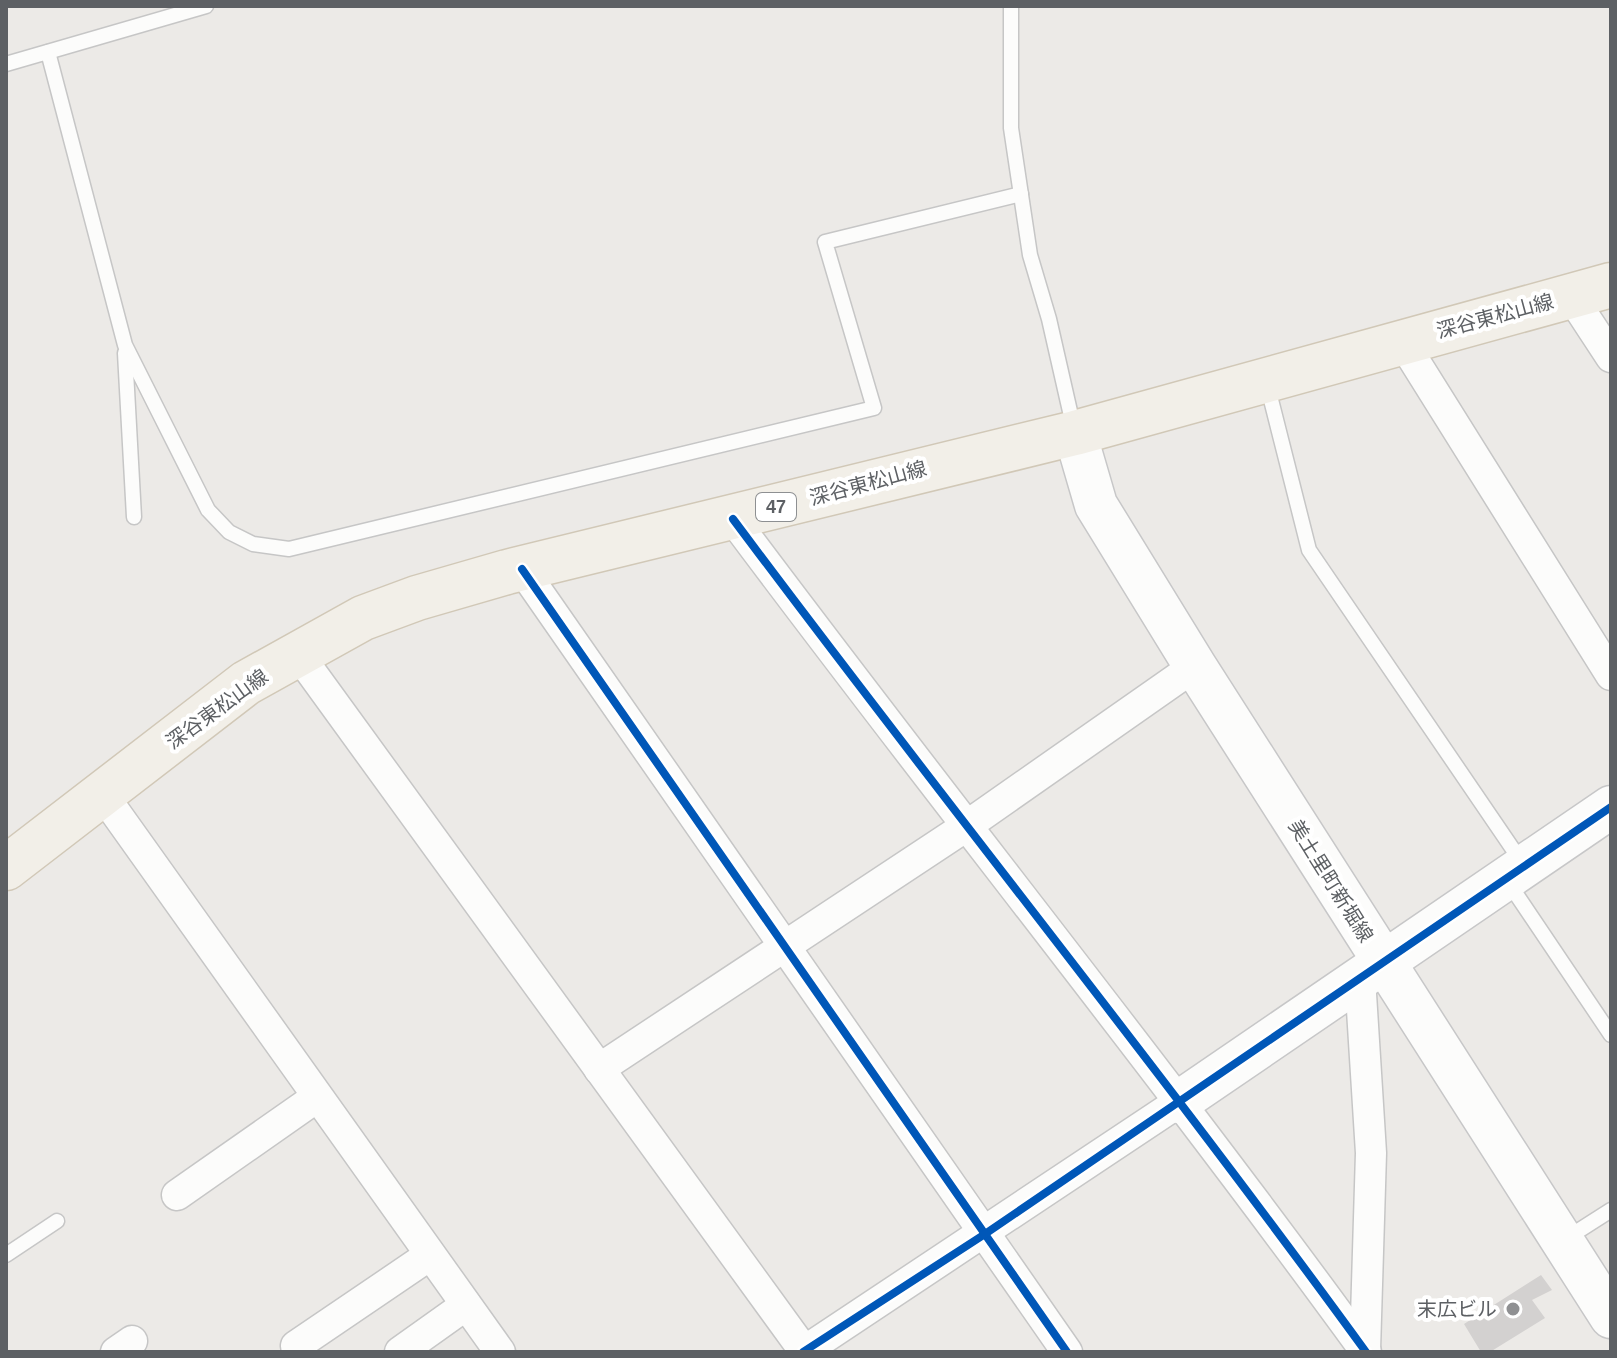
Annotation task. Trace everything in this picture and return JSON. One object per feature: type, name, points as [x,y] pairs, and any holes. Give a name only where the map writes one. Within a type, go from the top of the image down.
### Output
[{"type":"main road","name":"深谷東松山線","points":[[6,868],[246,683],[363,618],[417,598],[522,569],[1075,433],[1591,290]]},
{"type":"main road","name":"美土里町新堀線","points":[[1075,433],[1096,505],[1195,666],[1372,970],[1564,1240],[1611,1317]]},
{"type":"main road","points":[[1179,1102],[1611,807]]},
{"type":"street","points":[[1591,290],[1611,357]]},
{"type":"street","points":[[1402,341],[1611,675]]},
{"type":"street","points":[[733,519],[1366,1351]]},
{"type":"street","points":[[522,569],[1067,1352]]},
{"type":"street","points":[[298,654],[804,1352],[1179,1102]]},
{"type":"street","points":[[599,1069],[965,827],[1195,666]]},
{"type":"street","points":[[103,795],[500,1352]]},
{"type":"street","points":[[1366,1351],[1372,970]]},
{"type":"street","points":[[177,1195],[317,1097]]},
{"type":"street","points":[[300,1352],[296,1346],[430,1255]]},
{"type":"street","points":[[400,1352],[466,1305]]},
{"type":"lane","points":[[6,64],[206,6]]},
{"type":"lane","points":[[1011,6],[1011,128],[1030,255],[1049,319],[1075,433]]},
{"type":"lane","points":[[48,52],[125,345],[134,517]]},
{"type":"lane","points":[[125,345],[208,510],[229,532],[253,544],[289,549],[874,408],[825,242],[1021,194]]},
{"type":"lane","points":[[1266,380],[1309,550],[1515,873],[1611,1035]]},
{"type":"lane","points":[[1564,1240],[1611,1210]]},
{"type":"lane","points":[[6,1255],[57,1221]]},
{"type":"building","name":"末広ビル","points":[[1541,1275],[1552,1290],[1532,1300],[1545,1318],[1490,1352],[1481,1352],[1464,1324]]},
{"type":"cycle path","points":[[733,519],[1210,1142],[1366,1352]]},
{"type":"cycle path","points":[[522,569],[1067,1352]]},
{"type":"cycle path","points":[[803,1352],[985,1234],[1611,807]]},
{"type":"place","name":"末広ビル","points":[[1513,1309]]}]
